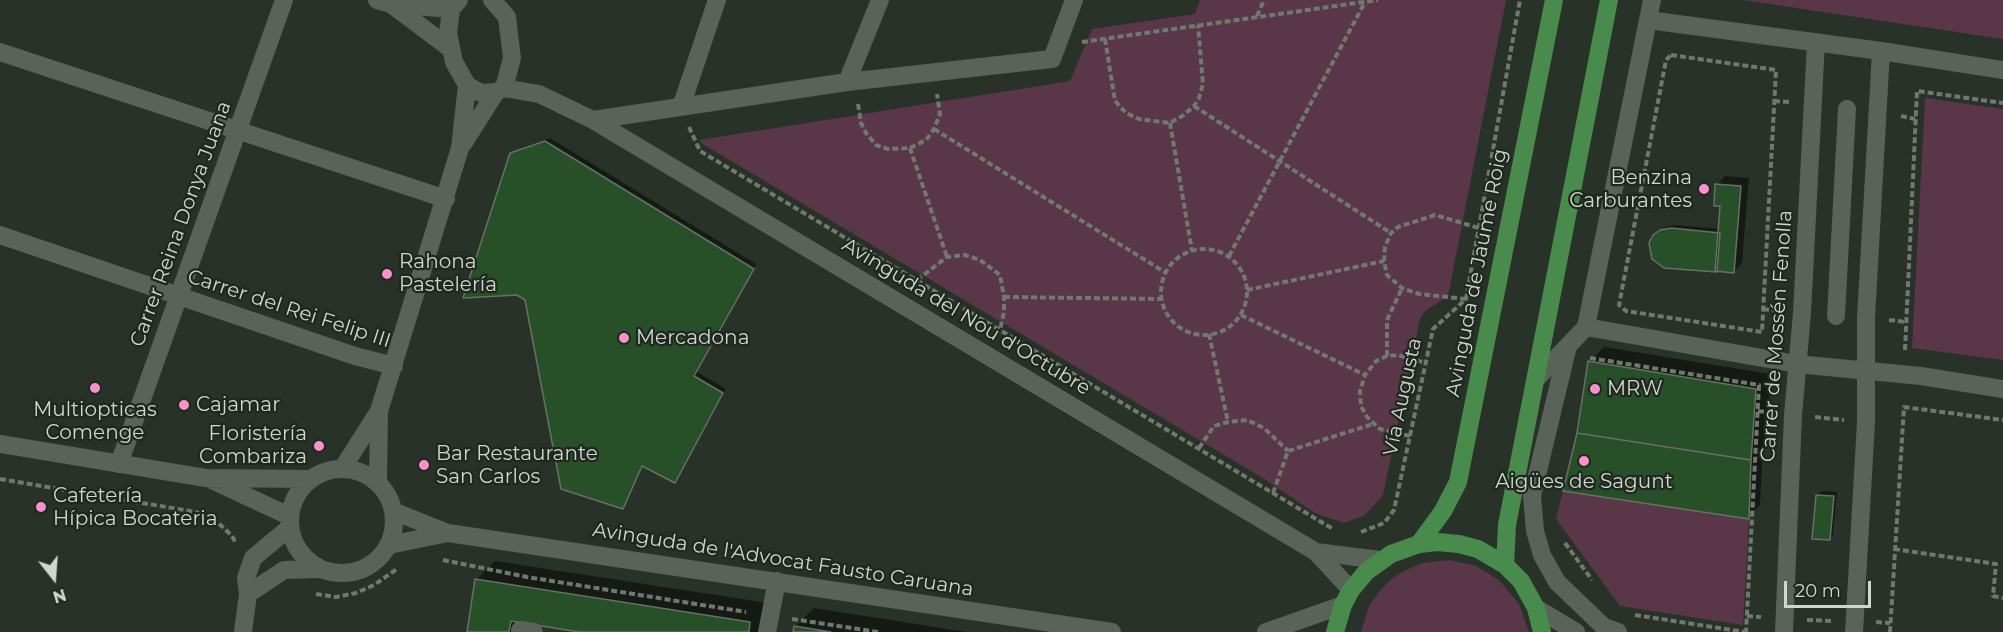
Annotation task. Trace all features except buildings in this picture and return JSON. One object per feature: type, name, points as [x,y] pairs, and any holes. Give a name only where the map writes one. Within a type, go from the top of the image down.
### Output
[{"type":"main road","name":"Avinguda de Jaume Roig","points":[[1419,544],[1443,511],[1458,482],[1554,0]]},
{"type":"main road","points":[[1505,565],[1508,525],[1609,0]]},
{"type":"main road","points":[[1335,632],[1347,597],[1366,572],[1391,554],[1419,544],[1437,542],[1478,549],[1505,565],[1521,581],[1536,608],[1542,632]]},
{"type":"street","name":"Carrer Reina Donya Juana","points":[[119,464],[284,0]]},
{"type":"street","points":[[460,148],[500,90],[512,58],[509,8],[492,0]]},
{"type":"street","points":[[681,107],[717,0]]},
{"type":"street","points":[[851,82],[880,0]]},
{"type":"street","points":[[593,120],[933,72],[1054,52],[1074,0]]},
{"type":"street","points":[[1536,378],[1586,327],[1652,0]]},
{"type":"street","points":[[342,468],[379,411],[394,366],[460,148],[467,85],[456,68],[448,33],[455,5],[384,2]]},
{"type":"street","points":[[384,2],[451,50]]},
{"type":"street","points":[[1648,20],[2003,70]]},
{"type":"street","name":"Carrer de Mossén Fenolla","points":[[1785,626],[1794,415],[1802,313],[1816,42]]},
{"type":"street","points":[[1854,627],[1866,422],[1866,318],[1881,51]]},
{"type":"street","points":[[0,52],[446,199]]},
{"type":"street","name":"Avinguda del Nou d'Octubre","points":[[512,58],[539,94]]},
{"type":"street","name":"Avinguda del Nou d'Octubre","points":[[467,85],[480,93],[500,90],[539,94],[593,120],[1324,552],[1380,560]]},
{"type":"street","points":[[1836,316],[1847,109]]},
{"type":"street","name":"Carrer del Rei Felip III","points":[[0,234],[178,297],[355,356],[394,366]]},
{"type":"street","points":[[1586,327],[1797,364],[1921,376],[2003,389]]},
{"type":"street","points":[[1568,346],[1532,496],[1535,531],[1542,555],[1557,582],[1604,627],[1618,632]]},
{"type":"street","points":[[378,484],[379,411]]},
{"type":"street","points":[[0,444],[206,478],[310,479]]},
{"type":"street","points":[[248,594],[284,570],[319,569],[345,574],[361,570],[380,557],[389,545],[394,528],[393,511],[388,497],[378,484],[362,473],[342,468],[326,471],[310,479],[296,495],[289,522],[293,542],[307,561],[319,569]]},
{"type":"street","points":[[206,478],[289,522]]},
{"type":"street","name":"Avinguda de l'Advocat Fausto Caruana","points":[[393,511],[448,533],[777,581],[1046,627],[1112,632]]},
{"type":"street","points":[[243,632],[248,594],[246,578],[254,558],[289,522]]},
{"type":"street","name":"Avinguda de l'Advocat Fausto Caruana","points":[[389,545],[448,533]]},
{"type":"street","name":"Avinguda del Nou d'Octubre","points":[[1324,552],[1347,597]]},
{"type":"street","points":[[768,624],[777,581]]},
{"type":"street","points":[[1266,632],[1347,597]]},
{"type":"street","points":[[1536,608],[1576,632]]},
{"type":"path","points":[[1257,16],[1264,0]]},
{"type":"path","points":[[1054,52],[1105,39],[1378,0]]},
{"type":"path","points":[[1479,228],[1435,214],[1398,227],[1391,233],[1385,247],[1384,261],[1387,275],[1402,288],[1419,294],[1466,298],[1479,228],[1520,0]]},
{"type":"path","points":[[1229,256],[1365,2]]},
{"type":"path","points":[[1105,39],[1115,101],[1126,113],[1139,119],[1170,123],[1194,106],[1199,98],[1203,84],[1198,25]]},
{"type":"path","points":[[1671,55],[1776,69],[1762,332],[1626,311],[1619,305],[1666,60],[1671,55]]},
{"type":"path","points":[[851,82],[861,123],[876,145],[888,149],[910,147],[926,140],[934,129],[940,114],[933,72]]},
{"type":"path","points":[[1914,353],[1905,351],[1917,91],[2003,103]]},
{"type":"path","points":[[1194,106],[1391,233]]},
{"type":"path","points":[[681,107],[700,151],[1347,537]]},
{"type":"path","points":[[1170,123],[1191,251]]},
{"type":"path","points":[[934,129],[1166,273]]},
{"type":"path","points":[[910,147],[947,257]]},
{"type":"path","points":[[1208,249],[1229,256],[1243,273],[1247,290],[1247,298],[1241,315],[1229,327],[1209,334],[1192,333],[1181,328],[1168,316],[1162,298],[1166,273],[1176,259],[1191,251],[1208,249]]},
{"type":"path","points":[[917,280],[947,257],[965,255],[980,260],[1000,274],[1004,297],[1004,312],[1000,330]]},
{"type":"path","points":[[1247,290],[1384,261]]},
{"type":"path","points":[[1387,356],[1387,320],[1402,288]]},
{"type":"path","points":[[1004,297],[1162,298]]},
{"type":"path","name":"Vía Augusta","points":[[1324,552],[1338,541],[1384,523],[1394,510],[1433,329],[1466,298]]},
{"type":"path","points":[[1241,315],[1365,375]]},
{"type":"path","points":[[1209,334],[1228,422]]},
{"type":"path","points":[[1410,436],[1380,429],[1367,417],[1361,406],[1360,391],[1365,375],[1376,362],[1387,356],[1398,355],[1426,363]]},
{"type":"path","points":[[1586,358],[1759,385],[1746,632],[1632,615]]},
{"type":"path","points":[[1890,632],[1904,407],[2003,420]]},
{"type":"path","points":[[1758,411],[1903,425]]},
{"type":"path","points":[[1198,448],[1214,426],[1247,420],[1264,428],[1288,451]]},
{"type":"path","points":[[1288,451],[1374,423]]},
{"type":"path","points":[[1273,493],[1288,451]]},
{"type":"path","points":[[0,479],[196,512],[214,519],[228,531],[234,539],[234,553]]},
{"type":"path","points":[[1565,543],[1598,589]]},
{"type":"path","points":[[1894,549],[1996,564],[1993,596],[2003,598]]},
{"type":"path","points":[[433,559],[768,624],[878,632]]},
{"type":"path","points":[[309,590],[319,595],[336,597],[356,593],[374,585],[400,566]]},
{"type":"path","points":[[1747,616],[1785,626],[1854,627],[1890,623]]},
{"type":"shaded area","points":[[1200,0],[1506,0],[1448,296],[1425,311],[1420,319],[1383,495],[1365,515],[1344,523],[1315,513],[1261,477],[701,143],[700,140],[1070,81],[1092,29],[1195,14]]},
{"type":"shaded area","points":[[1743,0],[2003,0],[2003,39]]},
{"type":"shaded area","points":[[1925,98],[2003,109],[2003,360],[1912,348]]},
{"type":"shaded area","points":[[1563,491],[1749,519],[1743,625],[1620,606],[1556,519]]},
{"type":"shaded area","points":[[1450,560],[1476,566],[1499,580],[1519,604],[1529,632],[1361,632],[1369,606],[1391,579],[1423,563]]},
{"type":"place","name":"Benzina Carburantes","points":[[1704,189]]},
{"type":"place","name":"Rahona Pastelería","points":[[387,274]]},
{"type":"place","name":"Mercadona","points":[[624,338]]},
{"type":"place","name":"Multiopticas Comenge","points":[[95,388]]},
{"type":"place","name":"MRW","points":[[1595,389]]},
{"type":"place","name":"Cajamar","points":[[184,405]]},
{"type":"place","name":"Floristería Combariza","points":[[319,446]]},
{"type":"place","name":"Aigües de Sagunt","points":[[1584,461]]},
{"type":"place","name":"Bar Restaurante San Carlos","points":[[424,465]]},
{"type":"place","name":"Cafetería Hípica Bocateria","points":[[41,507]]}]
